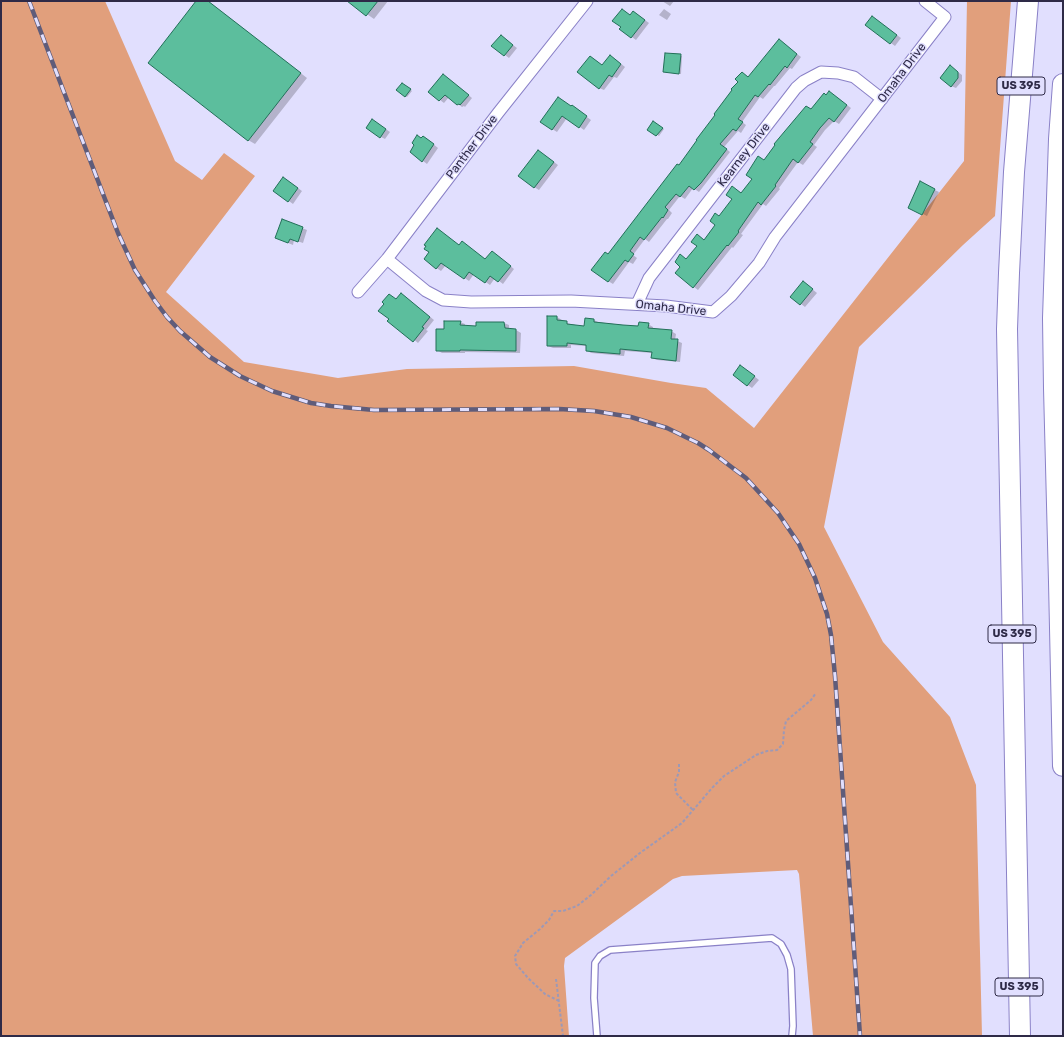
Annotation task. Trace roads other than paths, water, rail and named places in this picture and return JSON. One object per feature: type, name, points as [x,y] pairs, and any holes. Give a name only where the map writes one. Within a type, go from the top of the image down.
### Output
[{"type":"highway","name":"US 395","points":[[1020,1036],[1008,353],[1009,273],[1014,172],[1028,1]]},
{"type":"highway","name":"US 395","points":[[1063,84],[1059,139],[1053,318],[1063,766]]},
{"type":"highway","points":[[1060,582],[1063,512]]},
{"type":"street","name":"Panther Drive","points":[[358,292],[386,259],[498,113],[587,1]]},
{"type":"street","name":"Omaha Drive","points":[[386,259],[426,291],[443,300],[471,302],[571,301],[666,306],[713,312],[732,296],[759,263],[775,237],[945,17],[925,1]]},
{"type":"street","name":"Kearney Drive","points":[[637,304],[649,278],[796,88],[804,81],[821,72],[838,73],[854,77],[882,100]]},
{"type":"lane","points":[[597,1036],[594,998],[595,963],[600,956],[610,950],[772,938],[781,944],[787,955],[791,969],[793,1005],[792,1036]]},
{"type":"railway","points":[[29,1],[118,233],[135,270],[167,317],[180,331],[210,357],[240,376],[272,391],[311,403],[331,406],[374,410],[559,409],[594,411],[631,417],[667,428],[709,450],[746,478],[778,513],[799,544],[815,578],[827,614],[831,635],[860,1036]]}]
